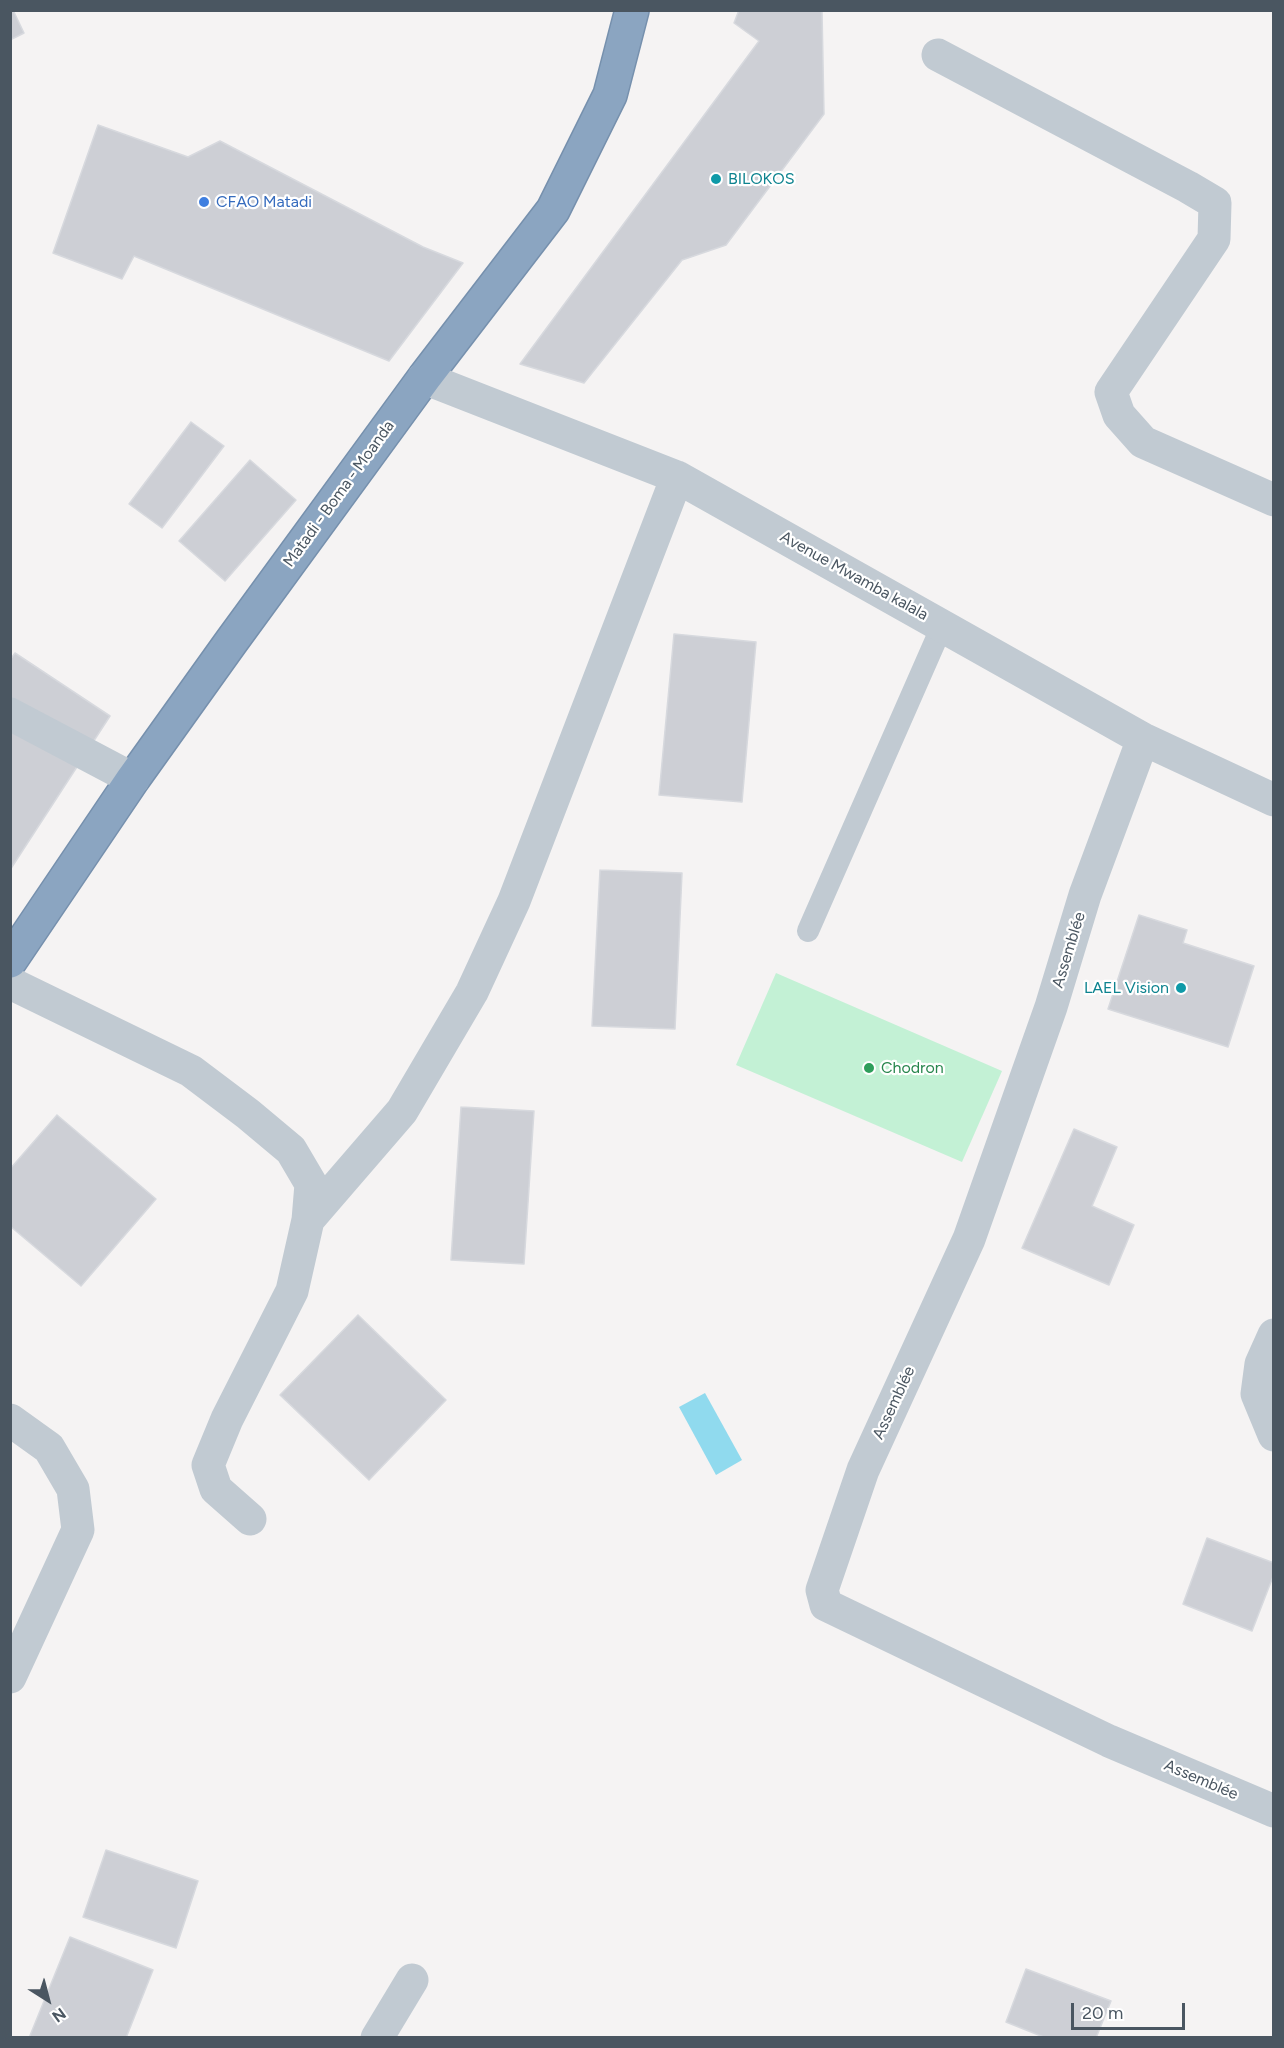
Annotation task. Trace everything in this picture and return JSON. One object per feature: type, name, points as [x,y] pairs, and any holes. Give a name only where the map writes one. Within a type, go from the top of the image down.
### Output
[{"type":"highway","name":"Matadi - Boma - Moanda","points":[[10,961],[133,779],[423,378],[553,210],[610,95],[632,10]]},
{"type":"street","points":[[938,55],[1215,203],[1214,239],[1111,392],[1119,415],[1143,442],[1274,500]]},
{"type":"street","name":"Avenue Mwamba kalala","points":[[423,378],[677,477],[1143,739],[1274,800]]},
{"type":"street","points":[[308,1220],[402,1112],[472,992],[514,901],[677,477]]},
{"type":"street","points":[[10,714],[133,779]]},
{"type":"street","name":"Assemblée","points":[[1143,739],[1085,895],[1051,1008],[969,1239],[863,1470],[822,1590],[826,1605],[1109,1740],[1274,1811]]},
{"type":"street","points":[[10,983],[191,1071],[291,1150],[311,1184],[308,1220],[292,1291],[227,1419],[208,1465],[216,1488],[250,1519]]},
{"type":"street","points":[[1274,1335],[1261,1364],[1257,1394],[1274,1435]]},
{"type":"street","points":[[10,1420],[49,1448],[73,1489],[78,1530],[10,1677]]},
{"type":"street","points":[[377,2037],[412,1980]]},
{"type":"lane","points":[[808,932],[942,626]]},
{"type":"green space","name":"Chodron","points":[[776,973],[1002,1071],[962,1162],[736,1065]]},
{"type":"water","points":[[705,1393],[742,1460],[716,1475],[679,1407]]},
{"type":"building","points":[[10,10],[13,10],[24,33],[10,40]]},
{"type":"building","name":"BILOKOS","points":[[739,10],[822,10],[824,114],[726,245],[682,260],[584,383],[520,364],[759,41],[734,23]]},
{"type":"building","name":"CFAO Matadi","points":[[98,125],[188,157],[220,141],[423,247],[463,263],[389,361],[134,256],[122,279],[53,253]]},
{"type":"building","points":[[191,422],[224,446],[162,528],[129,504]]},
{"type":"building","points":[[250,460],[296,500],[225,581],[179,541]]},
{"type":"building","points":[[674,634],[756,642],[742,802],[659,795]]},
{"type":"building","points":[[15,653],[110,716],[10,870],[10,660]]},
{"type":"building","points":[[600,870],[682,873],[675,1029],[592,1026]]},
{"type":"building","name":"LAEL Vision","points":[[1139,915],[1187,930],[1183,943],[1254,966],[1228,1047],[1108,1009]]},
{"type":"building","points":[[461,1107],[534,1111],[524,1264],[451,1260]]},
{"type":"building","points":[[57,1115],[156,1199],[81,1286],[10,1226],[10,1169]]},
{"type":"building","points":[[1074,1129],[1117,1147],[1092,1206],[1134,1225],[1109,1285],[1022,1248]]},
{"type":"building","points":[[358,1315],[446,1400],[369,1480],[280,1395]]},
{"type":"building","points":[[1207,1538],[1274,1563],[1274,1574],[1252,1631],[1183,1604]]},
{"type":"building","points":[[106,1850],[198,1881],[176,1948],[83,1917]]},
{"type":"building","points":[[70,1937],[153,1970],[126,2038],[29,2038]]},
{"type":"building","points":[[1026,1969],[1111,2001],[1096,2038],[1046,2038],[1006,2022]]},
{"type":"place","name":"BILOKOS","points":[[716,179]]},
{"type":"place","name":"CFAO Matadi","points":[[204,202]]},
{"type":"place","name":"LAEL Vision","points":[[1181,988]]},
{"type":"place","name":"Chodron","points":[[869,1068]]}]
